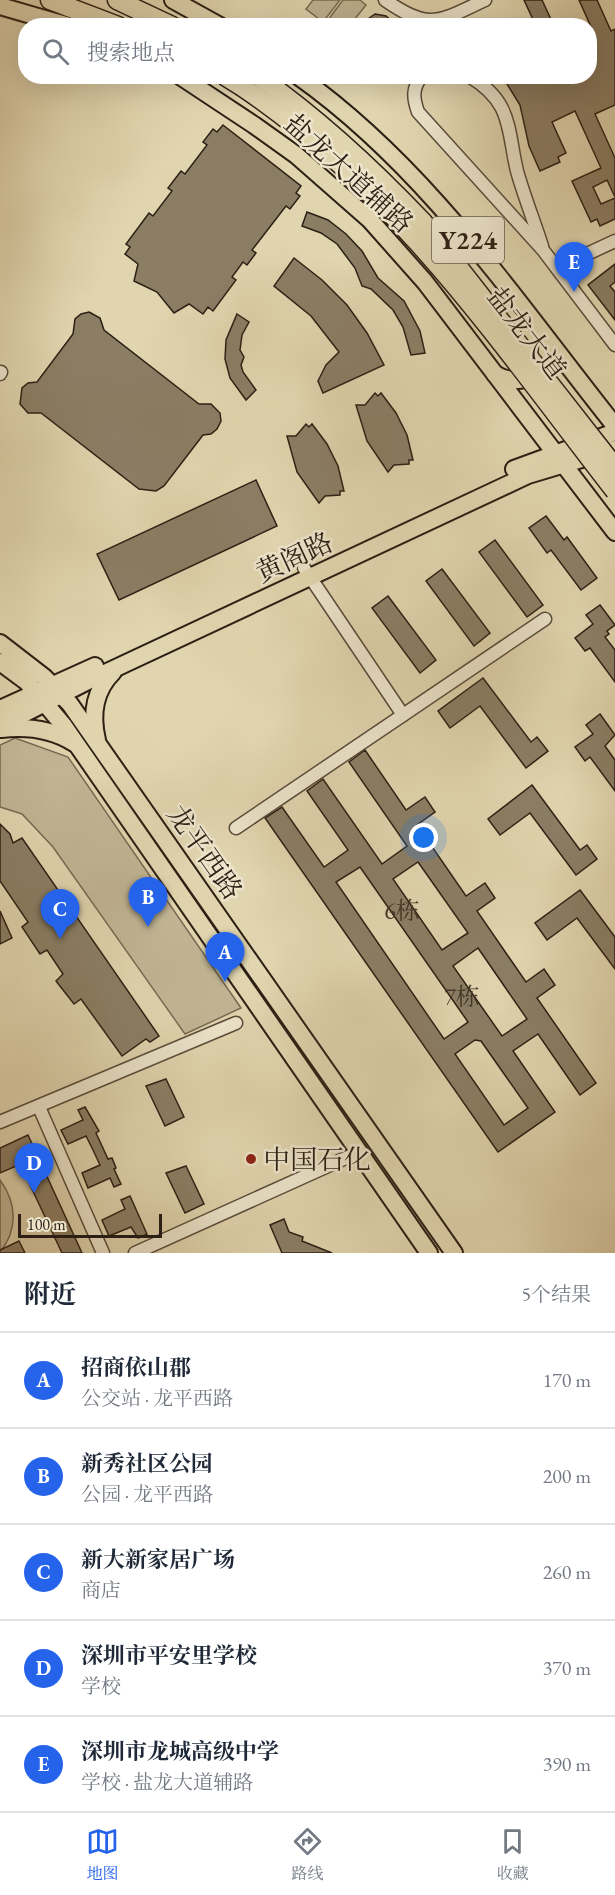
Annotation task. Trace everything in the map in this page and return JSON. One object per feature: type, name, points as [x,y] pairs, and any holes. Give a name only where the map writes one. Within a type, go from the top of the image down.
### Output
[{"type":"highway","points":[[50,0],[97,18]]},
{"type":"highway","points":[[117,0],[155,18]]},
{"type":"highway","name":"盐龙大道","points":[[238,84],[317,142],[354,175],[415,237],[615,491]]},
{"type":"highway","name":"盐龙大道","points":[[268,84],[323,126],[423,222],[615,467]]},
{"type":"main road","points":[[173,0],[206,18]]},
{"type":"main road","points":[[0,6],[41,18]]},
{"type":"main road","name":"盐龙大道辅路","points":[[192,84],[254,124],[296,155],[370,220],[425,282],[615,532]]},
{"type":"main road","name":"盐龙大道辅路","points":[[308,84],[335,105],[409,172],[463,234],[615,426]]},
{"type":"main road","points":[[494,373],[513,381],[533,376],[546,359],[547,339]]},
{"type":"main road","points":[[595,401],[615,412]]},
{"type":"main road","name":"黄阁路","points":[[0,710],[41,698],[307,573],[528,475],[615,432]]},
{"type":"main road","name":"黄阁路","points":[[559,459],[615,449]]},
{"type":"main road","name":"黄阁路","points":[[58,690],[117,668],[307,573]]},
{"type":"main road","name":"龙平西路","points":[[0,644],[58,690],[454,1253]]},
{"type":"main road","name":"龙平西路","points":[[0,662],[41,698],[78,746],[429,1253]]},
{"type":"main road","points":[[98,744],[94,727],[97,699],[106,679],[117,668]]},
{"type":"main road","name":"黄阁路","points":[[0,728],[41,698]]},
{"type":"main road","points":[[0,728],[43,730],[63,736],[78,746]]},
{"type":"main road","points":[[140,836],[155,825]]},
{"type":"main road","points":[[331,1111],[347,1100]]},
{"type":"street","points":[[385,0],[407,15],[417,18]]},
{"type":"street","points":[[447,18],[484,0]]},
{"type":"street","points":[[416,84],[413,97],[418,112],[543,250],[615,345]]},
{"type":"street","points":[[478,84],[494,96],[507,118],[517,171],[543,250]]},
{"type":"street","points":[[557,268],[615,241]]},
{"type":"street","points":[[307,573],[403,715]]},
{"type":"street","points":[[236,828],[545,619]]},
{"type":"street","points":[[0,1122],[236,1023]]},
{"type":"street","points":[[39,1107],[103,1253]]},
{"type":"street","points":[[135,1253],[359,1152]]},
{"type":"shaded area","points":[[313,0],[340,0],[326,18],[318,18],[306,9]]},
{"type":"shaded area","points":[[343,0],[360,0],[366,5],[356,18],[330,18]]},
{"type":"shaded area","points":[[15,738],[68,757],[241,1008],[185,1034],[53,847],[22,814],[0,807],[0,745]]},
{"type":"shaded area","points":[[0,1180],[10,1198],[13,1216],[10,1235],[0,1252]]},
{"type":"building","points":[[524,0],[542,0],[550,18],[532,18]]},
{"type":"building","points":[[579,0],[597,0],[611,31],[615,29],[615,105],[595,114],[615,158],[615,197],[607,180],[593,187],[601,204],[615,198],[615,219],[600,226],[597,219],[591,222],[572,181],[601,168],[575,111],[552,122],[566,153],[558,157],[560,162],[540,171],[529,146],[520,105],[507,84],[597,84],[597,18],[587,18]]},
{"type":"building","points":[[375,14],[388,18],[369,18]]},
{"type":"building","points":[[223,125],[301,186],[296,193],[300,196],[290,209],[286,206],[252,250],[256,253],[247,265],[243,262],[232,277],[236,280],[213,311],[208,307],[203,314],[189,304],[174,313],[157,292],[134,281],[138,264],[125,254],[130,247],[126,244],[149,213],[153,216],[172,191],[168,188],[181,171],[185,174],[207,145],[203,142],[213,129],[217,132]]},
{"type":"building","points":[[307,212],[328,220],[346,234],[362,251],[378,278],[404,301],[420,331],[425,353],[411,355],[403,327],[393,310],[371,289],[362,286],[355,268],[337,244],[321,233],[302,226]]},
{"type":"building","points":[[294,258],[322,280],[347,305],[367,333],[384,365],[323,393],[318,381],[326,365],[339,352],[311,316],[274,286]]},
{"type":"building","points":[[615,264],[615,282],[610,286],[615,292],[615,320],[588,285]]},
{"type":"building","points":[[89,312],[100,318],[104,330],[199,404],[211,404],[220,413],[221,421],[217,429],[211,434],[203,435],[164,486],[156,491],[139,489],[41,413],[28,413],[20,404],[22,388],[28,383],[37,382],[73,334],[75,319]]},
{"type":"building","points":[[237,314],[249,322],[242,335],[240,350],[244,357],[241,365],[243,372],[256,390],[246,400],[230,378],[225,359],[226,340]]},
{"type":"building","points":[[375,393],[378,396],[381,393],[396,413],[407,435],[413,460],[409,460],[409,464],[394,465],[388,472],[367,441],[356,405],[365,405]]},
{"type":"building","points":[[306,424],[309,427],[312,424],[327,444],[338,466],[344,491],[340,491],[340,495],[325,496],[319,503],[297,472],[287,436],[296,436]]},
{"type":"building","points":[[256,480],[277,526],[119,600],[97,554]]},
{"type":"building","points":[[546,516],[564,540],[567,537],[597,578],[581,590],[551,550],[547,553],[529,528]]},
{"type":"building","points":[[495,540],[543,605],[527,617],[479,552]]},
{"type":"building","points":[[442,569],[490,633],[474,646],[426,581]]},
{"type":"building","points":[[388,596],[436,660],[420,673],[372,608]]},
{"type":"building","points":[[600,605],[615,625],[607,631],[609,634],[605,637],[615,650],[615,682],[590,648],[585,651],[575,638],[593,624],[586,615]]},
{"type":"building","points":[[483,678],[531,742],[537,737],[548,751],[526,768],[480,706],[450,728],[438,711]]},
{"type":"building","points":[[600,714],[615,735],[605,746],[615,760],[615,791],[590,757],[585,761],[575,747],[593,734],[586,725]]},
{"type":"building","points":[[365,750],[406,810],[425,797],[435,812],[417,825],[466,896],[485,883],[495,898],[477,911],[526,982],[544,969],[555,985],[537,998],[596,1083],[580,1095],[538,1034],[513,1051],[555,1112],[498,1152],[265,818],[282,807],[324,867],[348,850],[307,791],[323,779],[382,864],[407,846],[349,762]],"holes":[[[418,862],[468,933],[442,950],[393,879]],[[360,867],[468,1022],[444,1039],[336,882]],[[478,948],[527,1019],[502,1036],[453,966]],[[475,1040],[481,1041],[528,1108],[504,1125],[455,1054]]]},
{"type":"building","points":[[532,785],[580,850],[587,845],[597,859],[576,875],[530,813],[500,835],[488,819]]},
{"type":"building","points":[[0,824],[10,834],[13,843],[22,838],[159,1036],[150,1042],[146,1039],[122,1056],[81,999],[74,1004],[56,981],[63,974],[47,950],[40,954],[22,927],[28,922],[0,881]]},
{"type":"building","points":[[580,890],[615,937],[615,969],[577,918],[547,940],[535,923]]},
{"type":"building","points":[[0,911],[12,938],[0,944]]},
{"type":"building","points":[[166,1079],[184,1117],[165,1126],[146,1086]]},
{"type":"building","points":[[85,1107],[99,1131],[96,1133],[108,1159],[112,1158],[116,1168],[114,1169],[121,1184],[114,1187],[110,1178],[88,1188],[82,1173],[100,1165],[86,1136],[68,1144],[61,1130],[83,1120],[78,1110]]},
{"type":"building","points":[[28,1135],[82,1253],[62,1253],[23,1170],[16,1166],[0,1173],[0,1148]]},
{"type":"building","points":[[186,1166],[204,1204],[185,1213],[166,1173]]},
{"type":"building","points":[[130,1196],[147,1234],[138,1238],[131,1227],[109,1236],[102,1220],[125,1209],[121,1200]]},
{"type":"building","points":[[284,1219],[289,1232],[303,1237],[302,1241],[332,1253],[282,1253],[270,1225]]},
{"type":"building","points":[[19,1241],[25,1253],[0,1253],[0,1250]]},
{"type":"place","name":"深圳市龙城高级中学","points":[[574,292]]},
{"type":"place","name":"新秀社区公园","points":[[148,927]]},
{"type":"place","name":"新大新家居广场","points":[[60,939]]},
{"type":"place","name":"招商依山郡","points":[[225,982]]},
{"type":"place","name":"中国石化","points":[[251,1159]]},
{"type":"place","name":"深圳市平安里学校","points":[[34,1193]]}]
